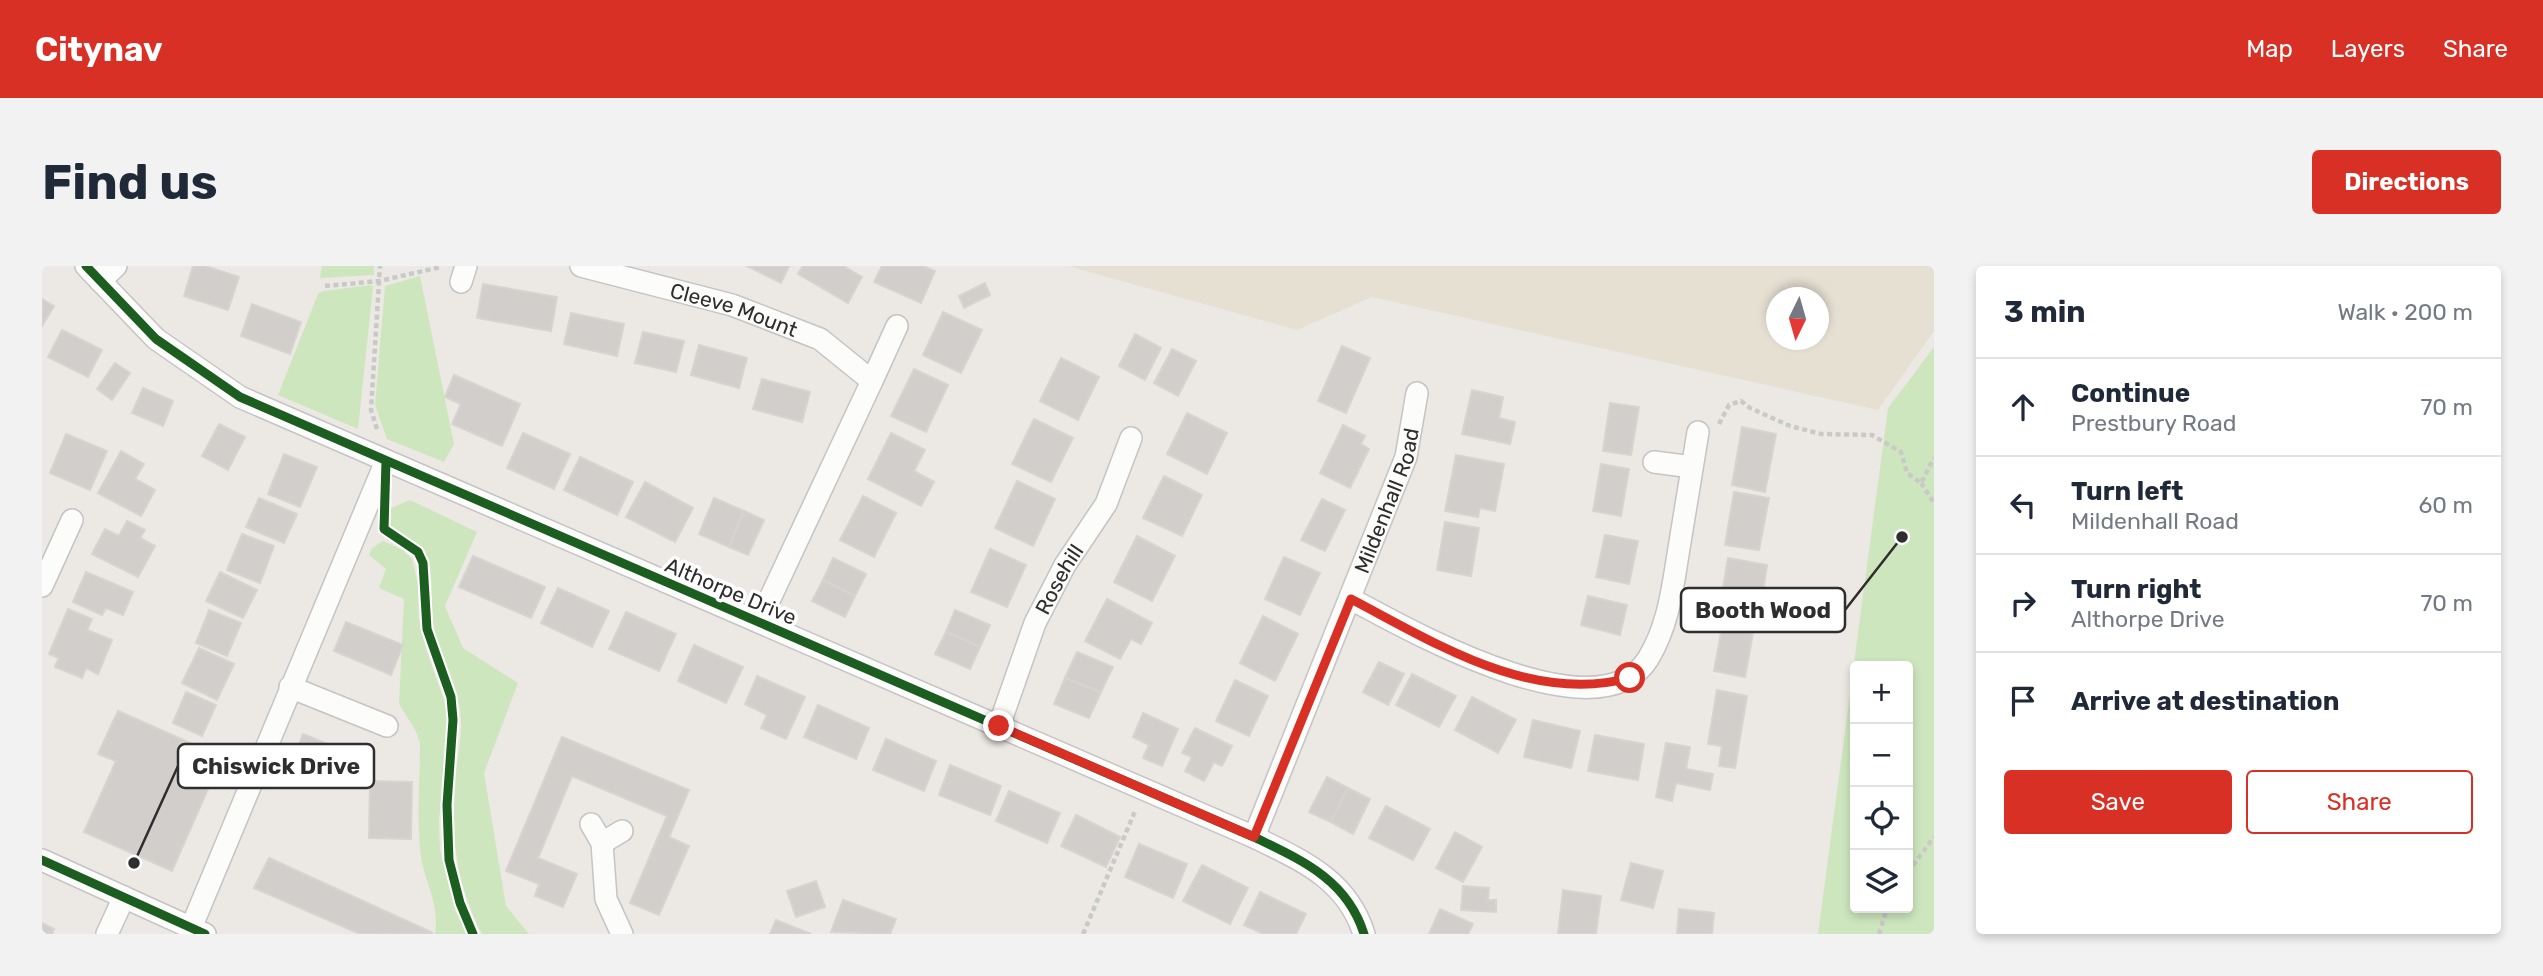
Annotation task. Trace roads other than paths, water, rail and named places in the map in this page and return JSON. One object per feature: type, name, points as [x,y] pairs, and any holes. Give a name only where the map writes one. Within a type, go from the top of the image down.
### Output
[{"type":"street","points":[[93,274],[116,266]]},
{"type":"street","name":"Cleeve Mount","points":[[581,266],[732,305],[820,339],[872,381]]},
{"type":"street","name":"Althorpe Drive","points":[[93,274],[156,339],[240,397],[1254,837],[1316,867],[1336,885],[1361,923],[1364,934]]},
{"type":"street","points":[[759,622],[897,326]]},
{"type":"street","name":"Mildenhall Road","points":[[1254,837],[1406,457],[1417,393]]},
{"type":"street","points":[[1351,599],[1429,640],[1505,674],[1565,686],[1605,685],[1630,678],[1646,662],[1668,619],[1698,432]]},
{"type":"street","name":"Rosehill","points":[[999,726],[1035,624],[1065,565],[1106,504],[1131,438]]},
{"type":"street","points":[[42,860],[198,931],[290,687],[386,461]]},
{"type":"street","points":[[1654,462],[1692,467]]},
{"type":"street","points":[[42,586],[47,558],[72,520]]},
{"type":"street","points":[[290,687],[387,726]]},
{"type":"street","points":[[591,824],[602,843],[606,899],[622,934]]},
{"type":"street","points":[[602,843],[622,831]]},
{"type":"street","points":[[107,934],[124,897]]},
{"type":"place","name":"Booth Wood","points":[[1902,537]]},
{"type":"place","name":"Chiswick Drive","points":[[134,863]]}]
